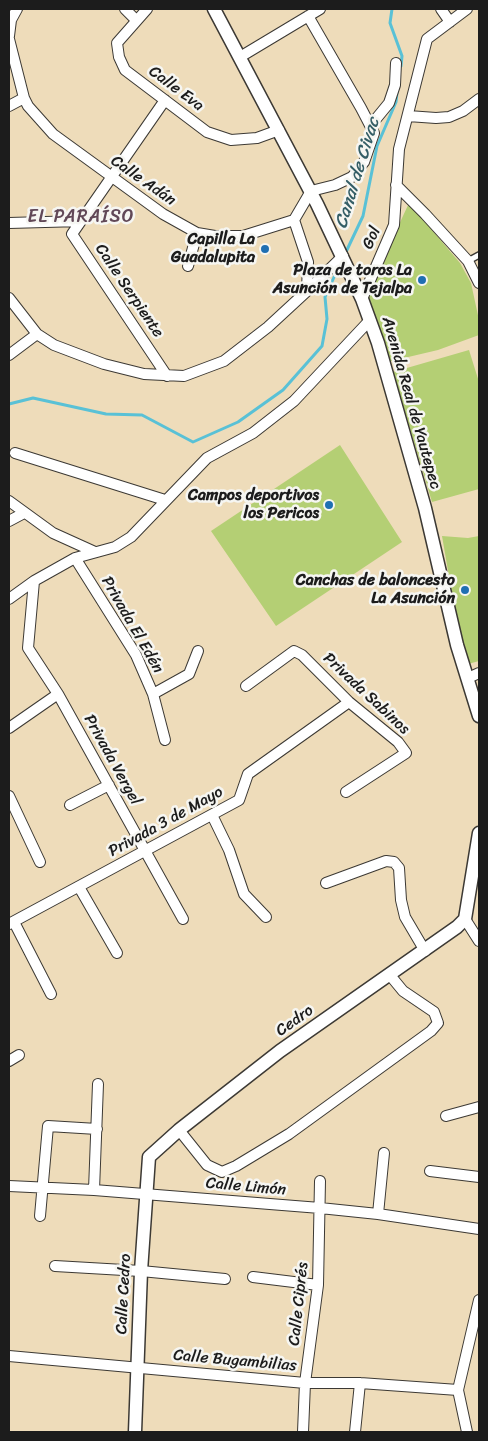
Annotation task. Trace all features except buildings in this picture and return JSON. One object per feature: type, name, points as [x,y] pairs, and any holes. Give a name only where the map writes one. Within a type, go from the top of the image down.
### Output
[{"type":"street","name":"Calle Adán","points":[[17,9],[11,20],[9,38],[24,98],[28,106],[53,134],[163,214],[197,233],[215,236],[243,236],[294,220]]},
{"type":"street","points":[[125,9],[136,20]]},
{"type":"street","name":"Calle Eva","points":[[147,9],[117,43],[119,57],[125,70],[208,132],[231,140],[257,138],[279,130]]},
{"type":"street","name":"Avenida Real de Yautepec","points":[[214,9],[279,130],[360,293],[370,320],[425,508],[458,645],[474,675],[479,716]]},
{"type":"street","points":[[240,57],[320,9]]},
{"type":"street","points":[[441,9],[450,22]]},
{"type":"street","name":"Gol","points":[[360,293],[394,225],[399,149],[427,39],[467,9]]},
{"type":"street","points":[[308,16],[372,129]]},
{"type":"street","points":[[308,291],[308,262],[294,220],[310,191],[335,186],[352,178],[364,162],[372,129],[389,103],[395,85],[396,63]]},
{"type":"street","points":[[9,106],[24,98]]},
{"type":"street","points":[[408,116],[449,117],[463,111],[479,99]]},
{"type":"street","name":"Calle Serpiente","points":[[165,100],[72,234],[167,376]]},
{"type":"street","points":[[396,185],[468,261],[479,283]]},
{"type":"street","points":[[9,223],[81,221]]},
{"type":"street","points":[[188,266],[197,233]]},
{"type":"street","points":[[9,298],[38,334],[54,346],[104,364],[144,374],[184,376],[224,361],[268,327],[343,256]]},
{"type":"street","points":[[9,599],[34,581],[75,558],[115,547],[131,537],[207,458],[253,433],[294,401],[370,320]]},
{"type":"street","points":[[9,355],[38,334]]},
{"type":"street","points":[[15,452],[165,500]]},
{"type":"street","points":[[9,501],[53,533],[95,552]]},
{"type":"street","points":[[9,521],[24,512]]},
{"type":"street","name":"Privada El Edén","points":[[75,558],[136,656],[153,694],[164,740]]},
{"type":"street","name":"Privada Vergel","points":[[34,581],[28,648],[58,694],[183,920]]},
{"type":"street","points":[[153,694],[189,674],[198,651]]},
{"type":"street","name":"Privada Sabinos","points":[[246,686],[294,651],[302,655],[349,702],[398,742],[406,753],[346,792]]},
{"type":"street","points":[[9,728],[58,694]]},
{"type":"street","name":"Privada 3 de Mayo","points":[[11,923],[239,800],[248,774],[349,702]]},
{"type":"street","points":[[70,806],[108,785]]},
{"type":"street","points":[[9,796],[40,862]]},
{"type":"street","points":[[212,815],[229,850],[244,894],[266,917]]},
{"type":"street","points":[[479,833],[465,919],[479,941]]},
{"type":"street","points":[[326,883],[386,861],[394,862],[399,868],[401,900],[405,917],[425,951]]},
{"type":"street","points":[[79,886],[117,953]]},
{"type":"street","name":"Cedro","points":[[149,1157],[179,1130],[280,1051],[389,974],[425,951],[465,919]]},
{"type":"street","points":[[11,923],[51,994]]},
{"type":"street","points":[[179,1130],[207,1166],[222,1172],[236,1166],[289,1134],[431,1031],[438,1023],[434,1012],[403,991],[389,974]]},
{"type":"street","points":[[9,1060],[19,1055]]},
{"type":"street","points":[[94,1190],[98,1084]]},
{"type":"street","points":[[446,1116],[479,1106]]},
{"type":"street","points":[[40,1216],[48,1126],[97,1128]]},
{"type":"street","points":[[378,1214],[384,1153]]},
{"type":"street","name":"Calle Cedro","points":[[135,1432],[141,1271],[149,1157]]},
{"type":"street","points":[[430,1170],[479,1177]]},
{"type":"street","name":"Calle Ciprés","points":[[303,1432],[306,1383],[318,1285],[320,1181]]},
{"type":"street","name":"Calle Limón","points":[[9,1186],[94,1190],[320,1208],[378,1214],[479,1229]]},
{"type":"street","points":[[55,1266],[141,1271],[225,1279]]},
{"type":"street","points":[[253,1277],[318,1285]]},
{"type":"street","points":[[467,1432],[458,1390],[479,1300]]},
{"type":"street","name":"Calle Bugambilias","points":[[9,1356],[306,1383],[360,1383],[458,1390]]},
{"type":"street","points":[[355,1432],[360,1383]]},
{"type":"lane","points":[[468,261],[479,255]]},
{"type":"green space","name":"Plaza de toros La Asunción de Tejalpa","points":[[409,203],[460,263],[471,283],[479,320],[479,335],[438,350],[387,362],[365,298]]},
{"type":"green space","points":[[469,350],[479,382],[479,489],[432,502],[393,372]]},
{"type":"green space","points":[[340,445],[402,542],[276,626],[211,531]]},
{"type":"green space","name":"Canchas de baloncesto La Asunción","points":[[442,536],[468,538],[479,536],[479,661],[468,664],[456,617]]},
{"type":"waterway","name":"Canal de Civac","points":[[392,9],[390,23],[402,56],[401,66]]},
{"type":"waterway","name":"Canal de Civac","points":[[345,254],[363,216],[377,146],[396,102],[397,92]]},
{"type":"waterway","name":"Canal de Civac","points":[[9,404],[33,398],[106,414],[142,415],[193,442],[238,422],[283,390],[322,346],[327,319],[325,297],[340,264]]},
{"type":"place","name":"Capilla La Guadalupita","points":[[265,249]]},
{"type":"place","name":"Plaza de toros La Asunción de Tejalpa","points":[[422,280]]},
{"type":"place","name":"Campos deportivos los Pericos","points":[[329,505]]},
{"type":"place","name":"Canchas de baloncesto La Asunción","points":[[465,590]]},
{"type":"district","name":"EL PARAÍSO","points":[[81,217]]}]
